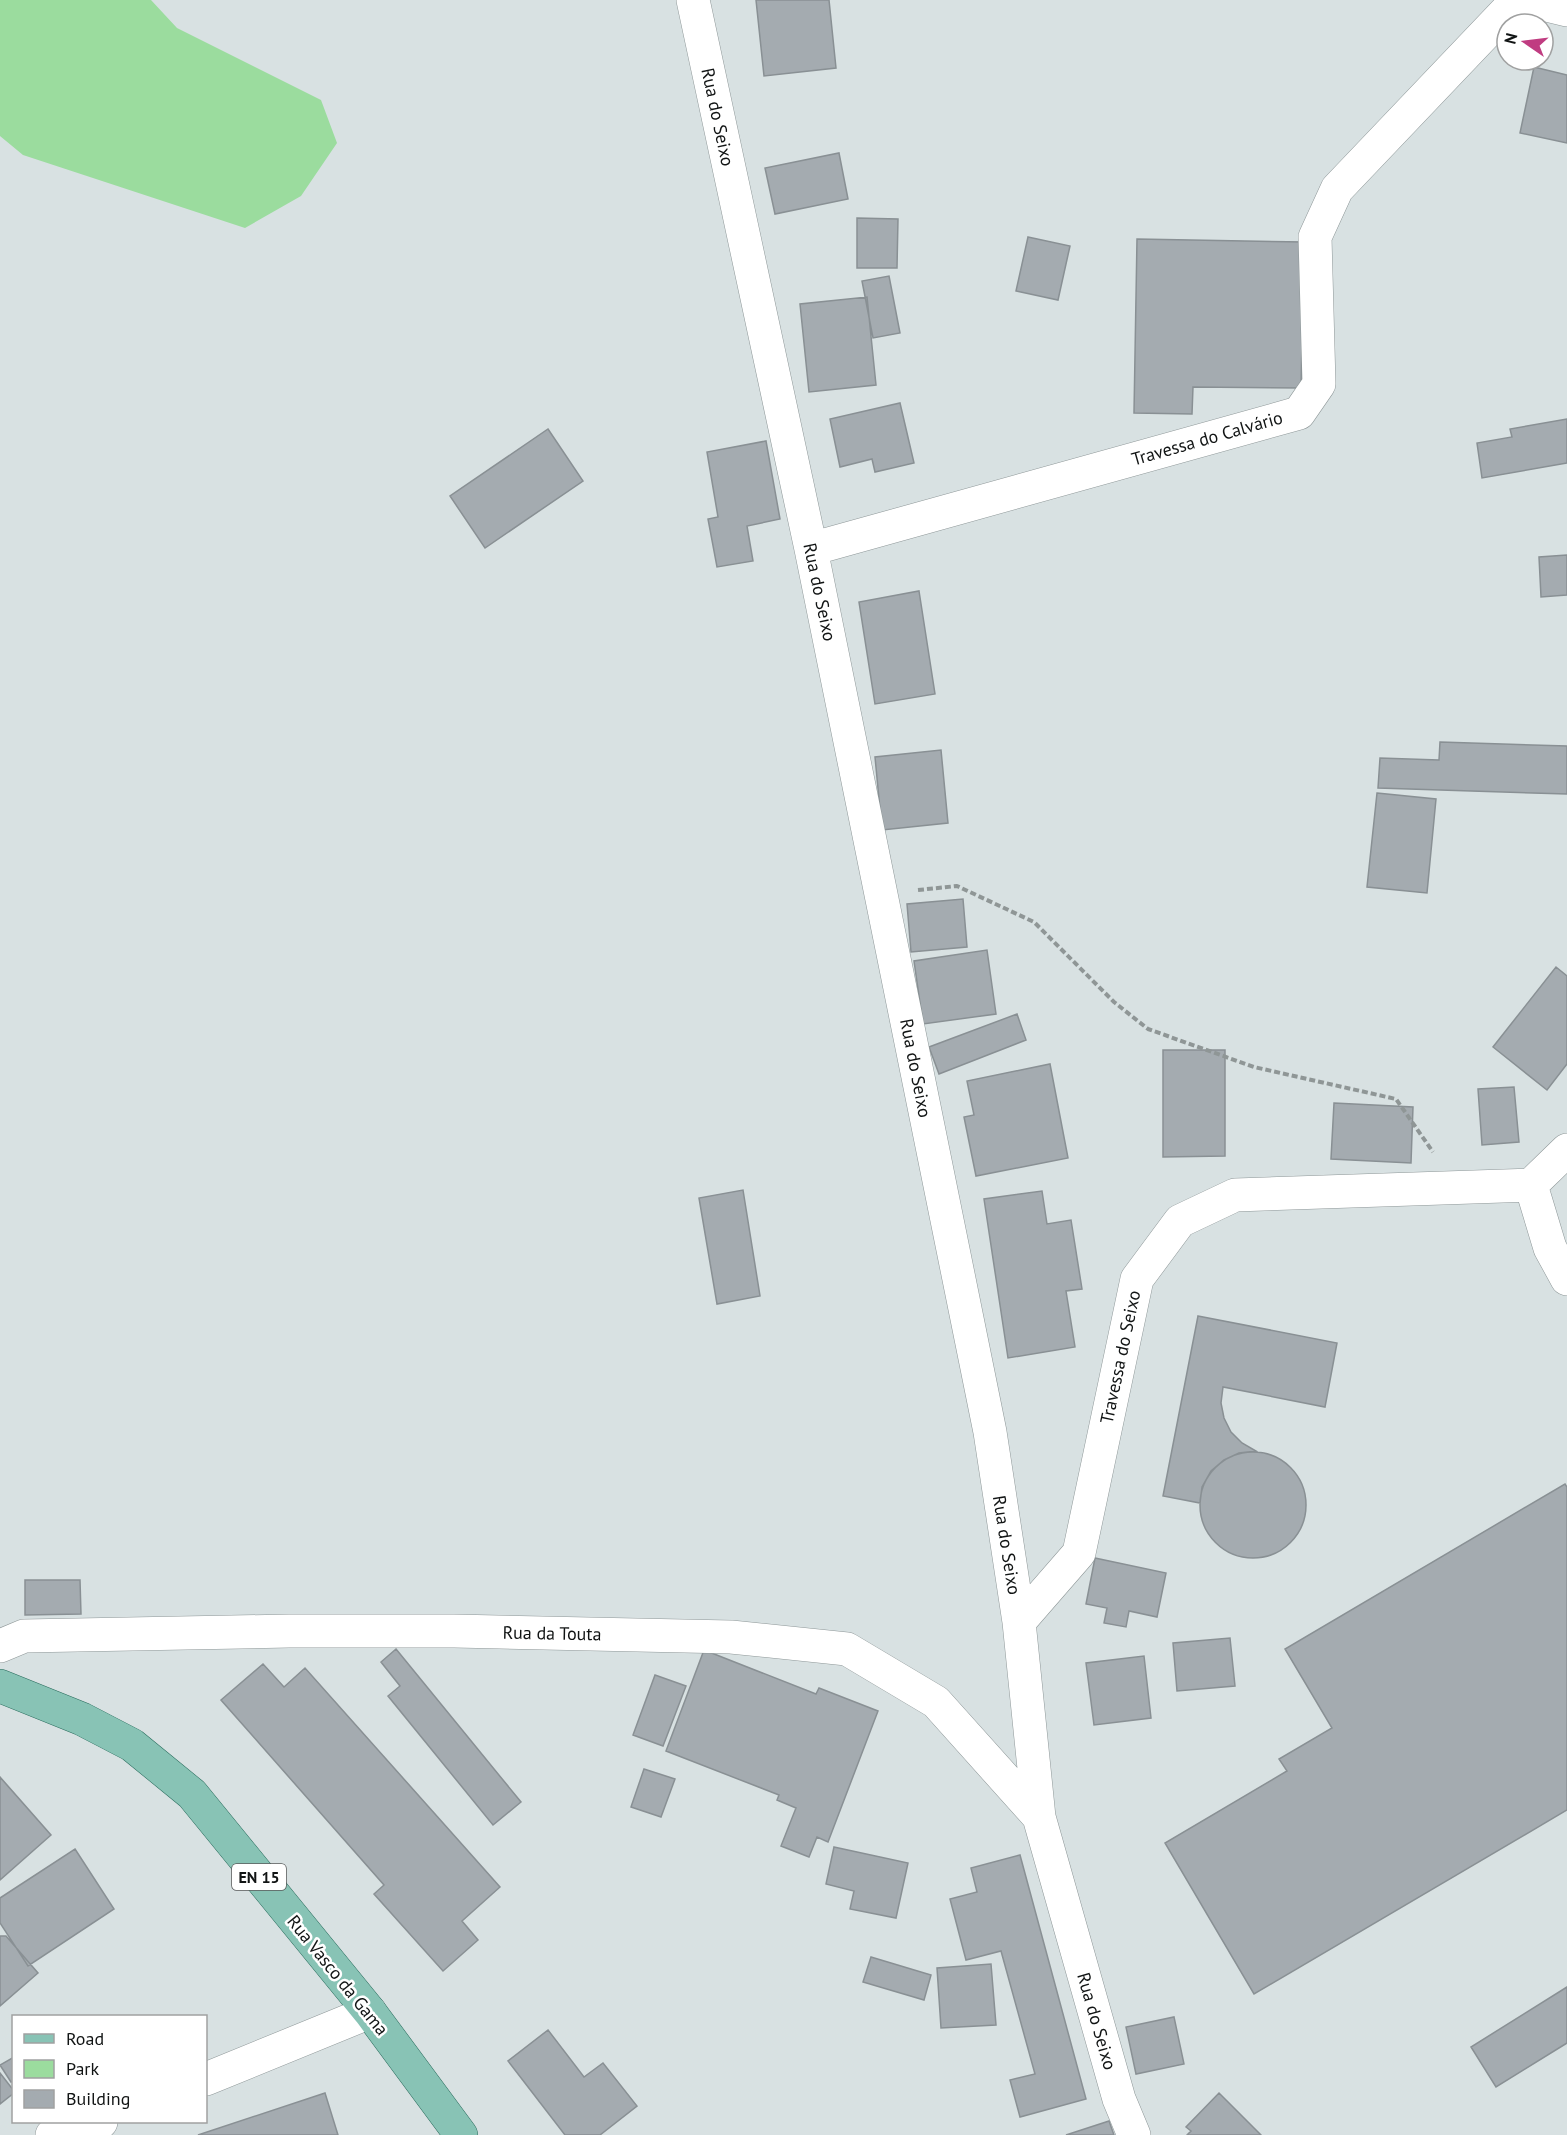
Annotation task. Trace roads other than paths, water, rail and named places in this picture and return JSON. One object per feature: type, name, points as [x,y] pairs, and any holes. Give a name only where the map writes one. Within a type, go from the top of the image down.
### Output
[{"type":"main road","name":"Rua Vasco da Gama","points":[[0,1686],[82,1719],[132,1745],[192,1794],[370,2012],[461,2135]]},
{"type":"street","name":"Rua do Seixo","points":[[693,0],[811,549],[990,1432],[1019,1622],[1039,1817],[1119,2099],[1134,2135]]},
{"type":"street","name":"Travessa do Calvário","points":[[811,549],[1299,413],[1318,384],[1315,237],[1337,189],[1517,0]]},
{"type":"street","points":[[1526,0],[1567,10]]},
{"type":"street","points":[[1567,1150],[1531,1185],[1550,1248],[1567,1279]]},
{"type":"street","name":"Travessa do Seixo","points":[[1019,1622],[1079,1552],[1137,1279],[1180,1221],[1235,1195],[1531,1185]]},
{"type":"street","name":"Rua da Touta","points":[[0,1646],[24,1636],[289,1631],[442,1631],[731,1637],[847,1649],[936,1702],[1039,1817]]},
{"type":"street","points":[[207,2079],[370,2012]]},
{"type":"street","points":[[52,2135],[95,2123]]}]
